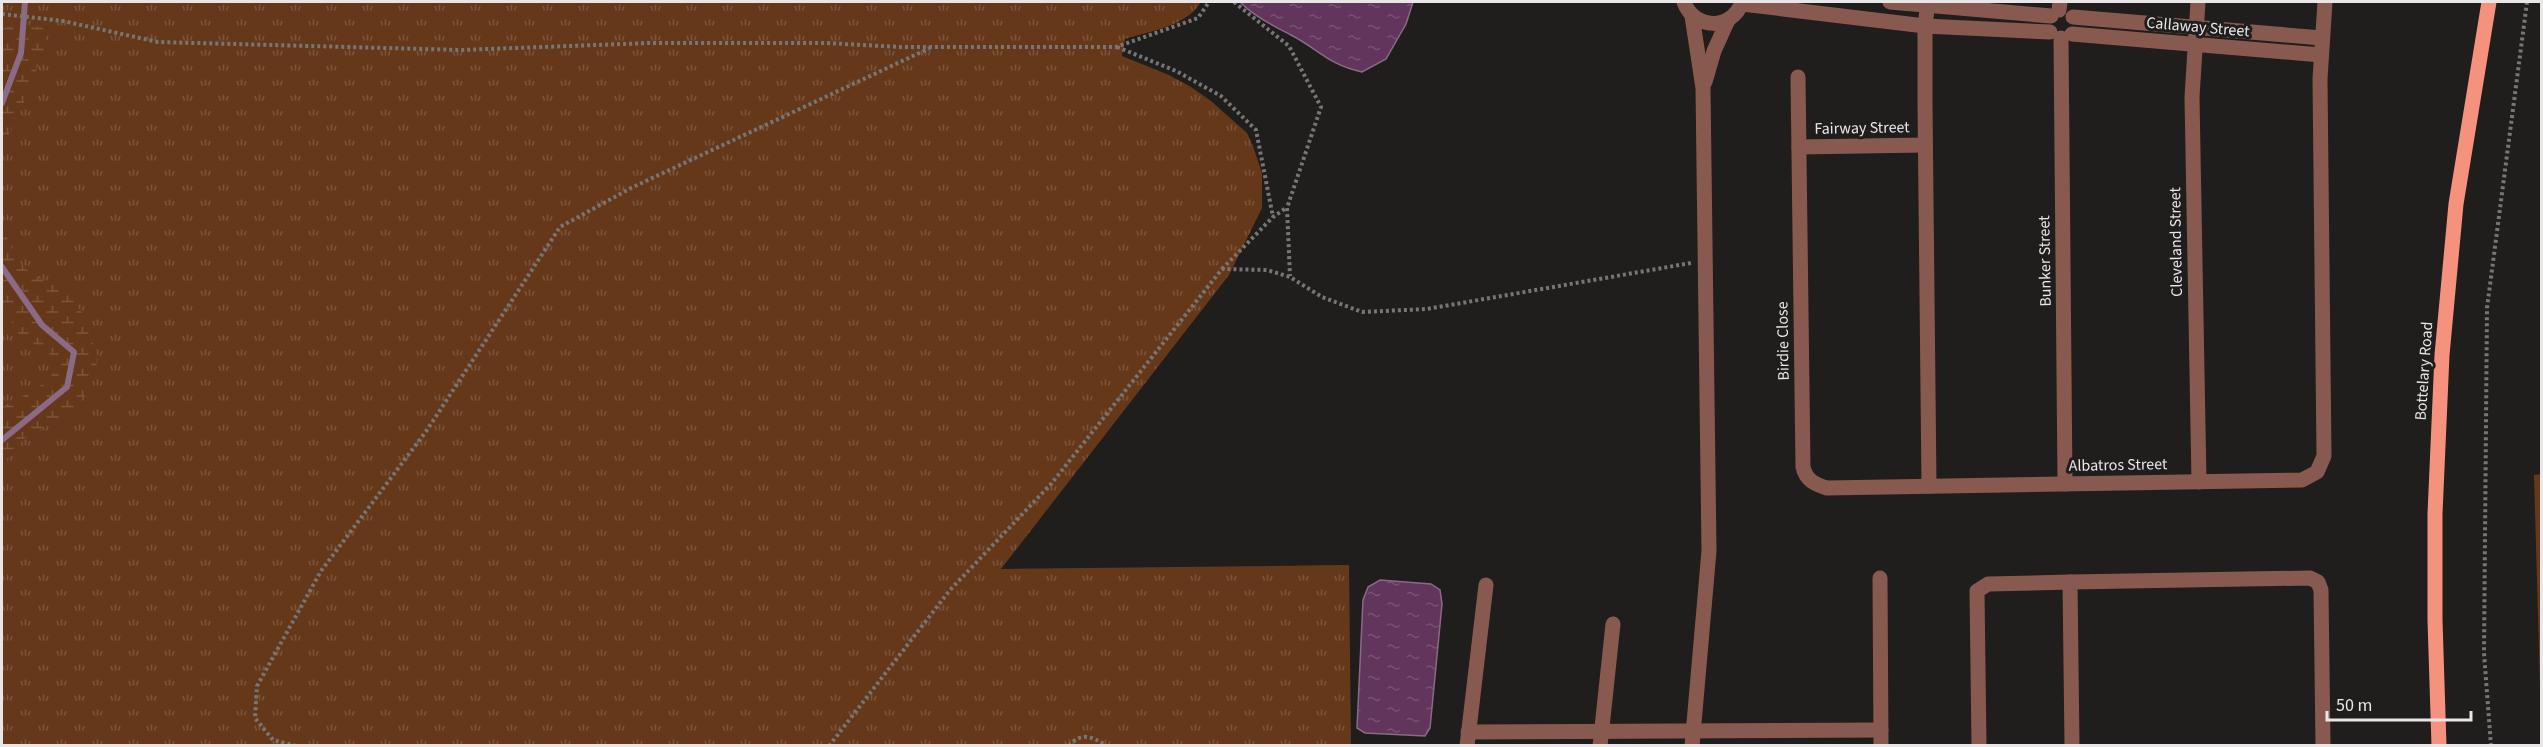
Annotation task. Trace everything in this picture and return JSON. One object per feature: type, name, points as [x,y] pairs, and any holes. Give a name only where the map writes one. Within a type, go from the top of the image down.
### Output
[{"type":"main road","name":"Bottelary Road","points":[[2439,746],[2435,585],[2442,355],[2457,204],[2489,2]]},
{"type":"street","points":[[1684,2],[1692,16],[1698,21],[1713,24],[1734,16],[1742,3]]},
{"type":"street","name":"Callaway Street","points":[[1890,2],[2061,11],[2196,27],[2322,38]]},
{"type":"street","name":"Cleveland Street","points":[[2198,2],[2192,97],[2199,482]]},
{"type":"street","name":"Albatros Street","points":[[1929,486],[2302,480],[2310,477],[2322,464],[2324,456],[2321,55],[2325,2]]},
{"type":"street","name":"Callaway Street","points":[[1742,3],[1925,26],[2321,55]]},
{"type":"street","points":[[1928,3],[1925,26],[1925,146],[1929,486]]},
{"type":"street","points":[[2061,11],[2076,28],[2061,35],[2048,23],[2061,11]]},
{"type":"street","points":[[1692,16],[1703,88],[1709,551],[1692,738]]},
{"type":"street","points":[[1703,88],[1714,51],[1728,20]]},
{"type":"street","name":"Bunker Street","points":[[2061,35],[2065,484]]},
{"type":"street","name":"Birdie Close","points":[[1798,77],[1803,467],[1805,475],[1810,482],[1827,488],[1929,486]]},
{"type":"street","name":"Fairway Street","points":[[1799,147],[1925,146]]},
{"type":"street","points":[[1880,578],[1881,746]]},
{"type":"street","points":[[1978,746],[1977,591],[1988,584],[2310,578],[2318,582],[2321,590],[2324,746]]},
{"type":"street","points":[[2070,582],[2072,746]]},
{"type":"street","points":[[1486,585],[1467,739],[1692,738],[1881,730]]},
{"type":"street","points":[[1601,739],[1613,624]]},
{"type":"path","points":[[2,14],[63,21],[158,42],[461,50],[650,44],[827,43],[934,47],[1116,47],[1198,18],[1209,2]]},
{"type":"path","points":[[1234,2],[1289,46],[1321,108],[1287,208],[1290,277]]},
{"type":"path","points":[[2491,746],[2484,653],[2487,308],[2527,2]]},
{"type":"path","points":[[296,746],[273,740],[255,718],[257,686],[321,572],[427,430],[560,227],[631,188],[934,47]]},
{"type":"path","points":[[1116,47],[1176,71],[1221,96],[1256,130],[1273,217]]},
{"type":"path","points":[[829,746],[950,590],[1051,484],[1222,269],[1273,217],[1287,208]]},
{"type":"path","points":[[1222,269],[1267,270],[1290,277],[1322,297],[1362,312],[1427,309],[1706,261]]},
{"type":"path","points":[[1069,746],[1075,739],[1084,736],[1107,746]]},
{"type":"green space","points":[[2,2],[1201,2],[1187,17],[1177,22],[1125,39],[1122,56],[1169,75],[1191,87],[1211,101],[1247,133],[1262,173],[1262,208],[1229,275],[1001,569],[1349,565],[1351,745],[2,745]]},
{"type":"green space","points":[[21,23],[43,28],[47,42],[22,108],[2,147],[2,29]]},
{"type":"green space","points":[[2,224],[13,251],[23,266],[48,282],[55,279],[61,283],[83,314],[98,357],[95,372],[86,393],[72,412],[25,438],[2,466],[2,407],[39,386],[51,376],[54,370],[51,355],[19,334],[2,307]]},
{"type":"green space","points":[[2542,474],[2541,719],[2534,475]]},
{"type":"water","points":[[1240,2],[1413,2],[1406,24],[1386,59],[1362,72],[1332,61],[1270,24]]},
{"type":"water","points":[[1380,580],[1431,584],[1440,590],[1442,604],[1430,728],[1425,736],[1365,733],[1357,728],[1363,600],[1368,587]]},
{"type":"waterway","points":[[2,103],[21,53],[25,2]]},
{"type":"waterway","points":[[2,267],[42,325],[74,352],[67,387],[2,440]]}]
